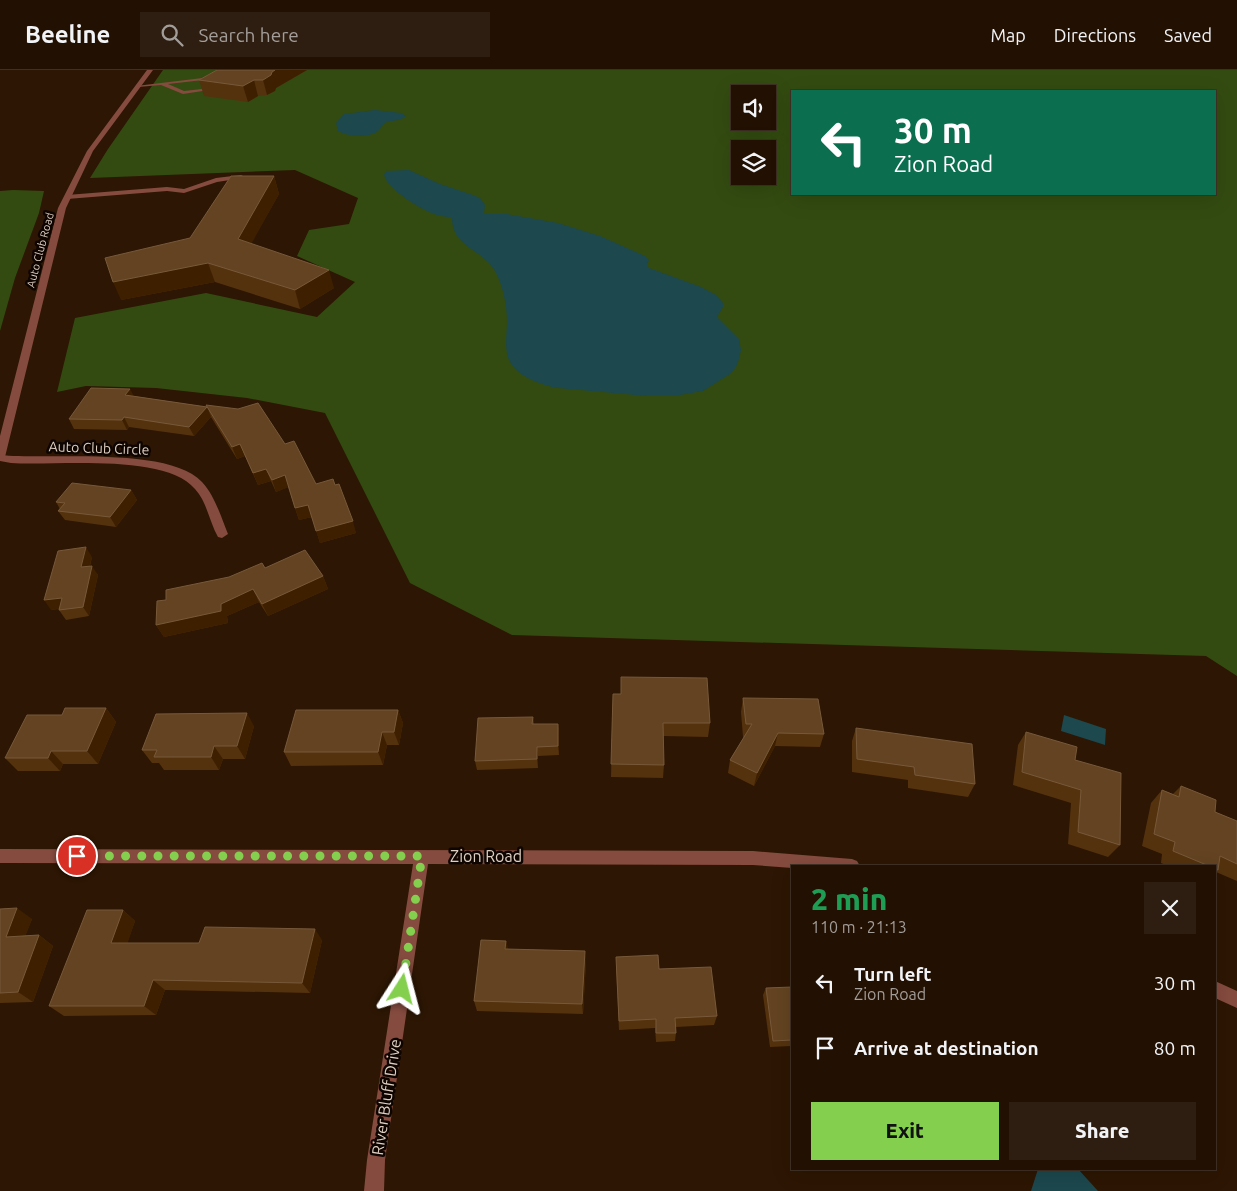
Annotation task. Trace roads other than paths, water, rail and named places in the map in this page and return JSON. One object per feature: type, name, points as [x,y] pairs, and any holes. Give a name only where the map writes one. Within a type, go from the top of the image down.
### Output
[{"type":"street","name":"Auto Club Road","points":[[0,458],[53,240],[67,197],[90,151],[150,70]]},
{"type":"street","name":"Auto Club Circle","points":[[0,458],[24,461],[157,464],[194,480],[205,494],[222,534]]},
{"type":"street","name":"Zion Road","points":[[0,856],[753,858],[840,865]]},
{"type":"street","name":"River Bluff Drive","points":[[374,1191],[376,1160],[422,856]]},
{"type":"street","points":[[1216,990],[1237,1000]]},
{"type":"lane","points":[[138,86],[212,78],[234,71]]},
{"type":"lane","points":[[220,82],[234,71]]},
{"type":"lane","points":[[186,81],[190,76]]},
{"type":"lane","points":[[163,84],[183,93],[209,89]]},
{"type":"lane","points":[[67,197],[167,188],[184,191],[216,180],[250,177]]},
{"type":"water","points":[[375,110],[401,113],[406,116],[400,120],[385,123],[378,131],[369,135],[353,135],[338,131],[336,123],[344,114]]},
{"type":"water","points":[[409,170],[440,184],[480,198],[485,205],[485,214],[507,214],[558,223],[600,236],[645,256],[649,260],[647,265],[649,268],[701,287],[716,295],[723,303],[723,307],[717,317],[739,339],[741,350],[736,367],[730,374],[703,391],[674,396],[647,396],[558,388],[544,385],[524,376],[513,366],[507,356],[506,309],[503,290],[496,273],[484,258],[457,236],[453,228],[452,218],[437,215],[423,209],[398,193],[386,180],[384,174],[386,171]]},
{"type":"water","points":[[1064,715],[1106,729],[1105,745],[1061,731]]},
{"type":"water","points":[[1038,1170],[1079,1170],[1098,1191],[1031,1191]]}]
